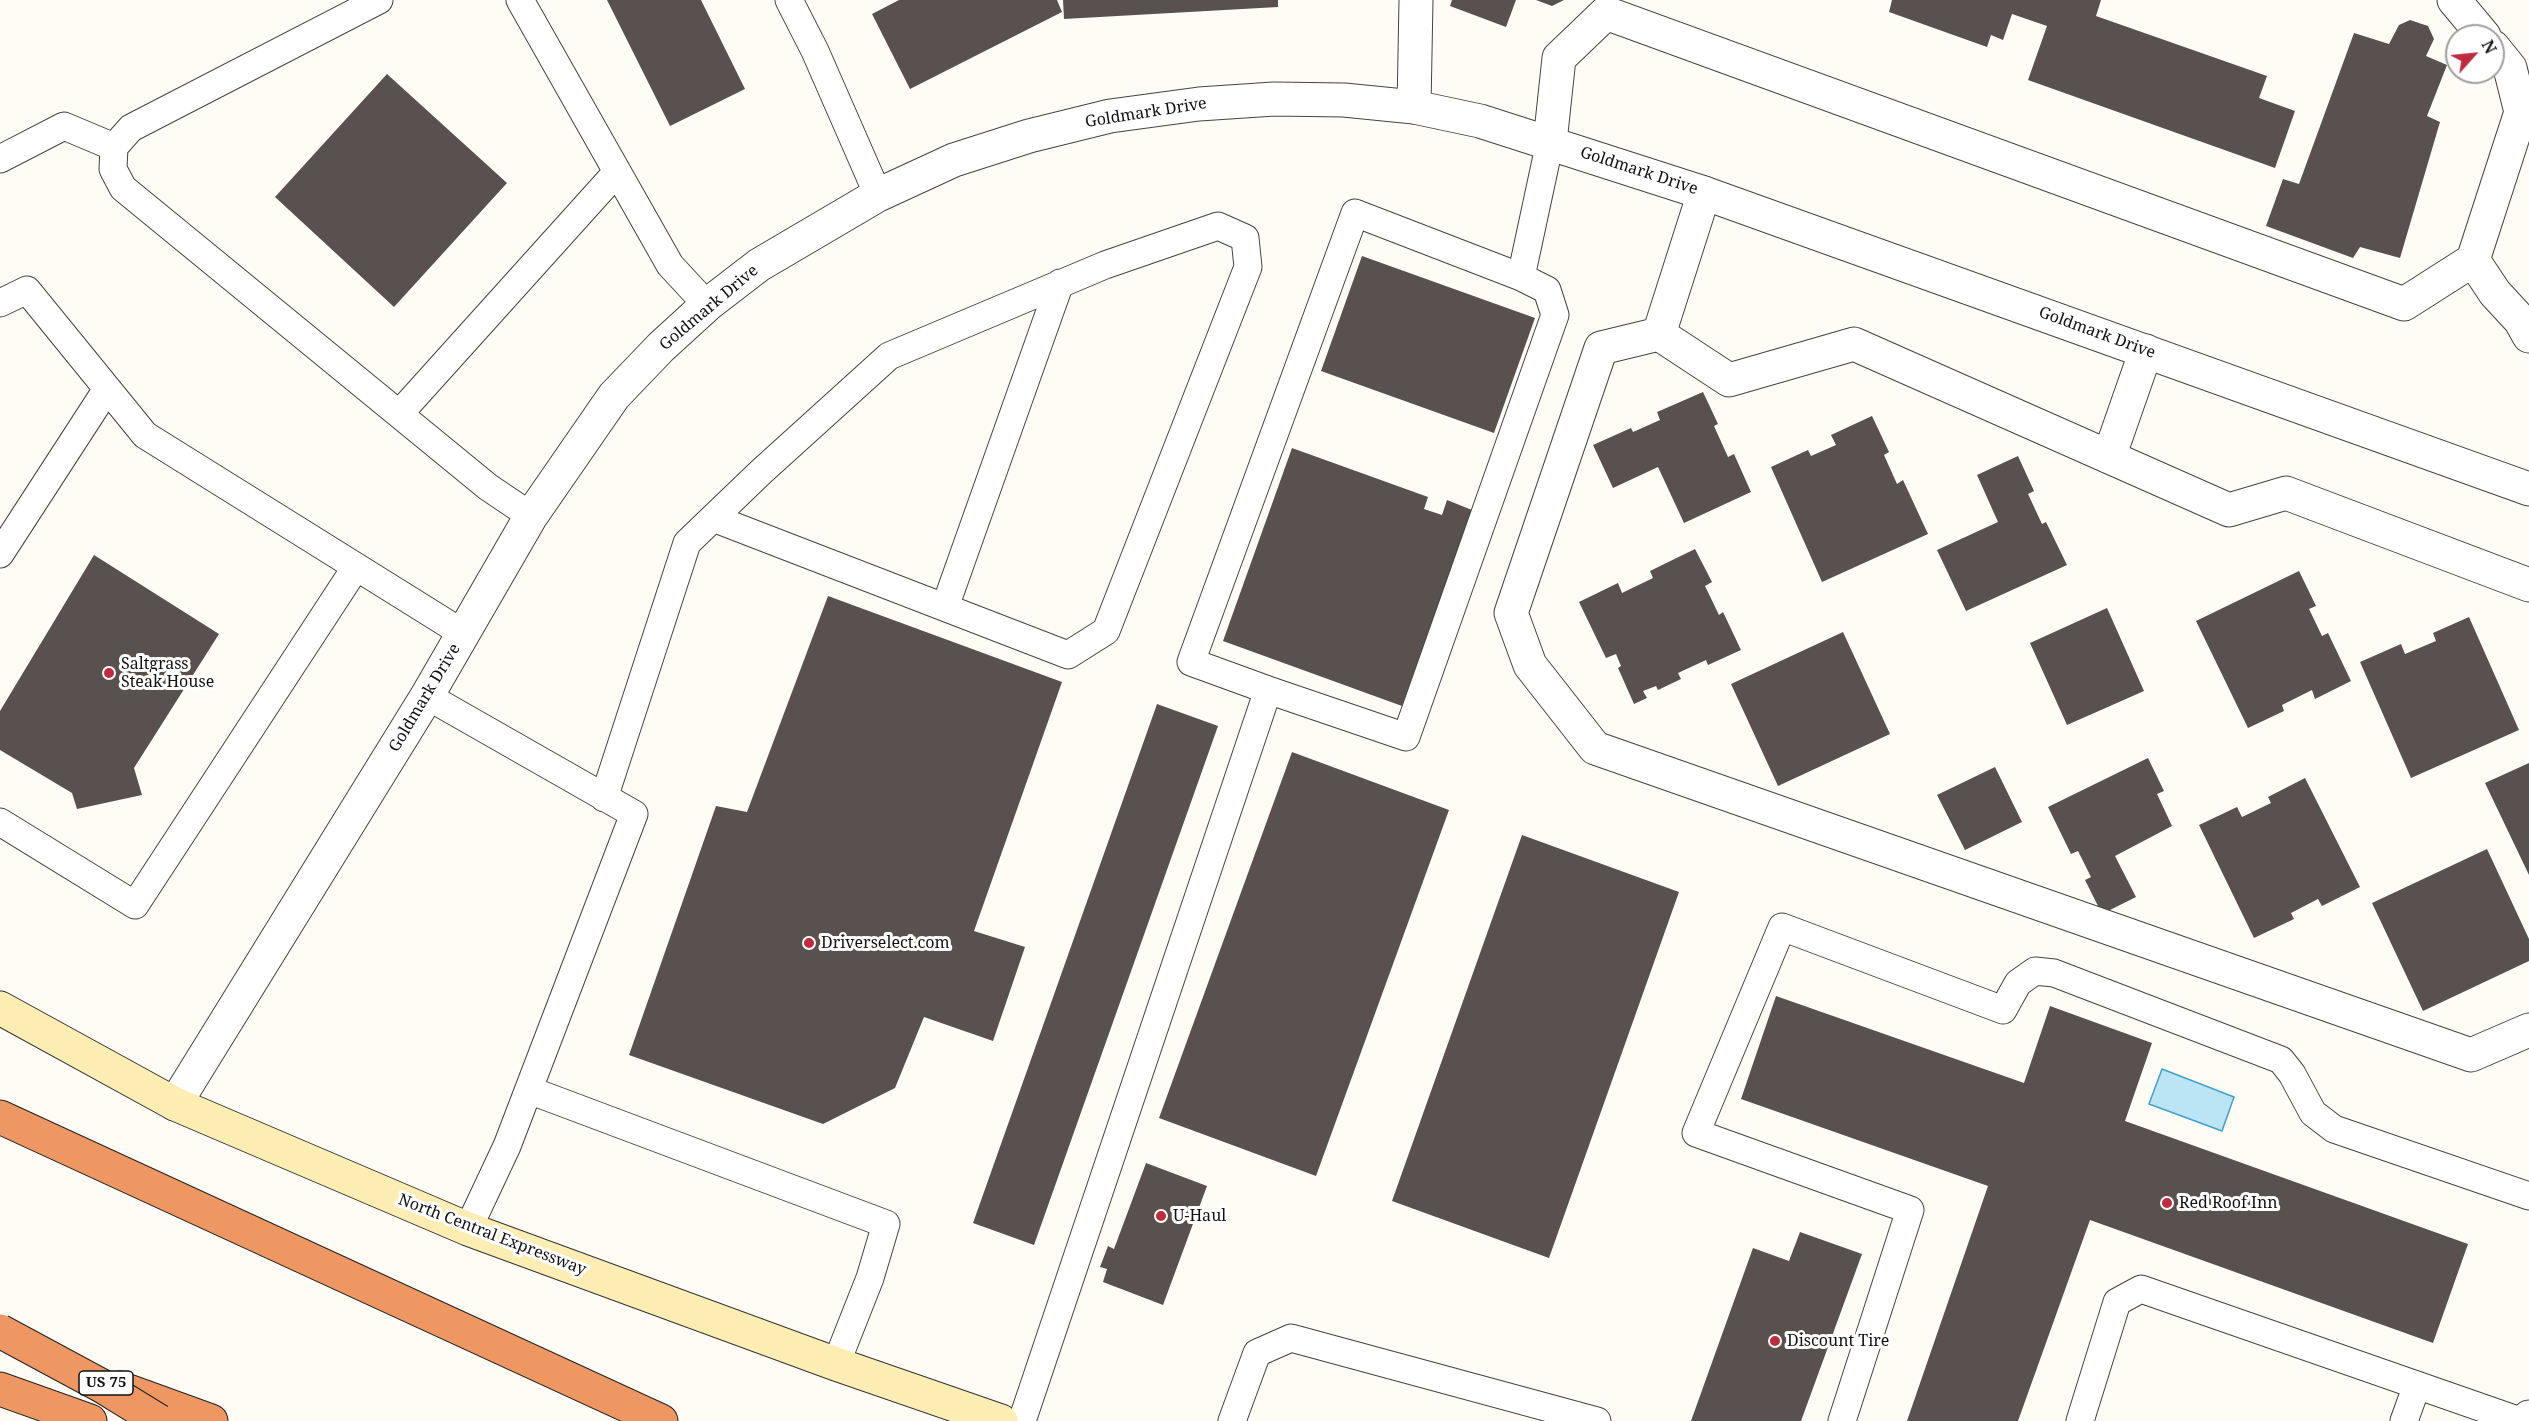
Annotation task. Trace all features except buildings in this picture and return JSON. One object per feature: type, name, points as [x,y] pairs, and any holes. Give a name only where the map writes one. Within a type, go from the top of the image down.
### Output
[{"type":"highway","points":[[0,1116],[661,1421]]},
{"type":"highway","points":[[0,1331],[102,1386],[159,1421]]},
{"type":"highway","name":"US 75","points":[[0,1346],[211,1421]]},
{"type":"highway","points":[[0,1389],[90,1421]]},
{"type":"main road","name":"North Central Expressway","points":[[0,1008],[175,1104],[468,1229],[836,1364],[1001,1421]]},
{"type":"street","points":[[1414,107],[1416,0]]},
{"type":"street","points":[[2454,0],[2474,24]]},
{"type":"street","points":[[1550,142],[1558,57],[1606,14],[2404,304],[2473,260],[2521,112],[2510,68],[2505,62]]},
{"type":"street","name":"Goldmark Drive","points":[[175,1104],[427,696],[531,516],[615,396],[661,346],[707,305],[759,265],[878,195],[954,160],[1029,136],[1110,116],[1199,104],[1274,99],[1344,100],[1414,107],[1480,121],[1704,193],[2529,489]]},
{"type":"street","points":[[1659,334],[1704,193]]},
{"type":"street","points":[[2473,260],[2495,293],[2520,320],[2529,336]]},
{"type":"street","points":[[2529,585],[2286,493],[2229,510],[1854,344],[1729,380],[1659,334],[1601,348],[1511,613],[1530,664],[1595,748],[2471,1055],[2529,1030]]},
{"type":"street","points":[[2109,457],[2146,351]]},
{"type":"lane","points":[[379,0],[131,128],[114,147],[113,169],[123,188],[488,488],[531,516]]},
{"type":"lane","points":[[520,0],[670,265],[707,305]]},
{"type":"lane","points":[[789,0],[878,195]]},
{"type":"lane","points":[[1,157],[64,126],[114,147]]},
{"type":"lane","points":[[1521,277],[1550,142]]},
{"type":"lane","points":[[399,414],[617,172]]},
{"type":"lane","points":[[1355,213],[1521,277],[1547,290],[1555,315],[1406,737],[1268,690],[1191,662],[1355,213]]},
{"type":"lane","points":[[604,798],[687,543],[713,518],[889,356],[1105,264],[1218,226],[1245,238],[1248,267],[1107,631],[1068,655],[713,518]]},
{"type":"lane","points":[[945,607],[1060,284]]},
{"type":"lane","points":[[0,303],[27,290],[145,435],[464,634]]},
{"type":"lane","points":[[0,554],[107,389]]},
{"type":"lane","points":[[0,822],[135,905],[356,567]]},
{"type":"lane","points":[[1022,1421],[1268,690]]},
{"type":"lane","points":[[427,696],[634,814],[507,1146],[468,1229]]},
{"type":"lane","points":[[1842,1421],[1910,1210],[1695,1133],[1782,927],[2003,1010],[2018,982],[2035,971],[2054,973],[2281,1060],[2292,1074],[2313,1113],[2334,1129],[2529,1196]]},
{"type":"lane","points":[[529,1090],[886,1224],[870,1278],[836,1364]]},
{"type":"lane","points":[[2080,1421],[2117,1302],[2141,1289],[2520,1421]]},
{"type":"lane","points":[[1232,1421],[1257,1353],[1291,1338],[1597,1421]]},
{"type":"lane","points":[[2404,1421],[2417,1385]]},
{"type":"water","points":[[2162,1069],[2234,1097],[2222,1131],[2149,1104]]},
{"type":"place","name":"Saltgrass Steak House","points":[[109,673]]},
{"type":"place","name":"Driverselect.com","points":[[809,943]]},
{"type":"place","name":"Red Roof Inn","points":[[2167,1203]]},
{"type":"place","name":"U-Haul","points":[[1161,1216]]},
{"type":"place","name":"Discount Tire","points":[[1775,1341]]}]
